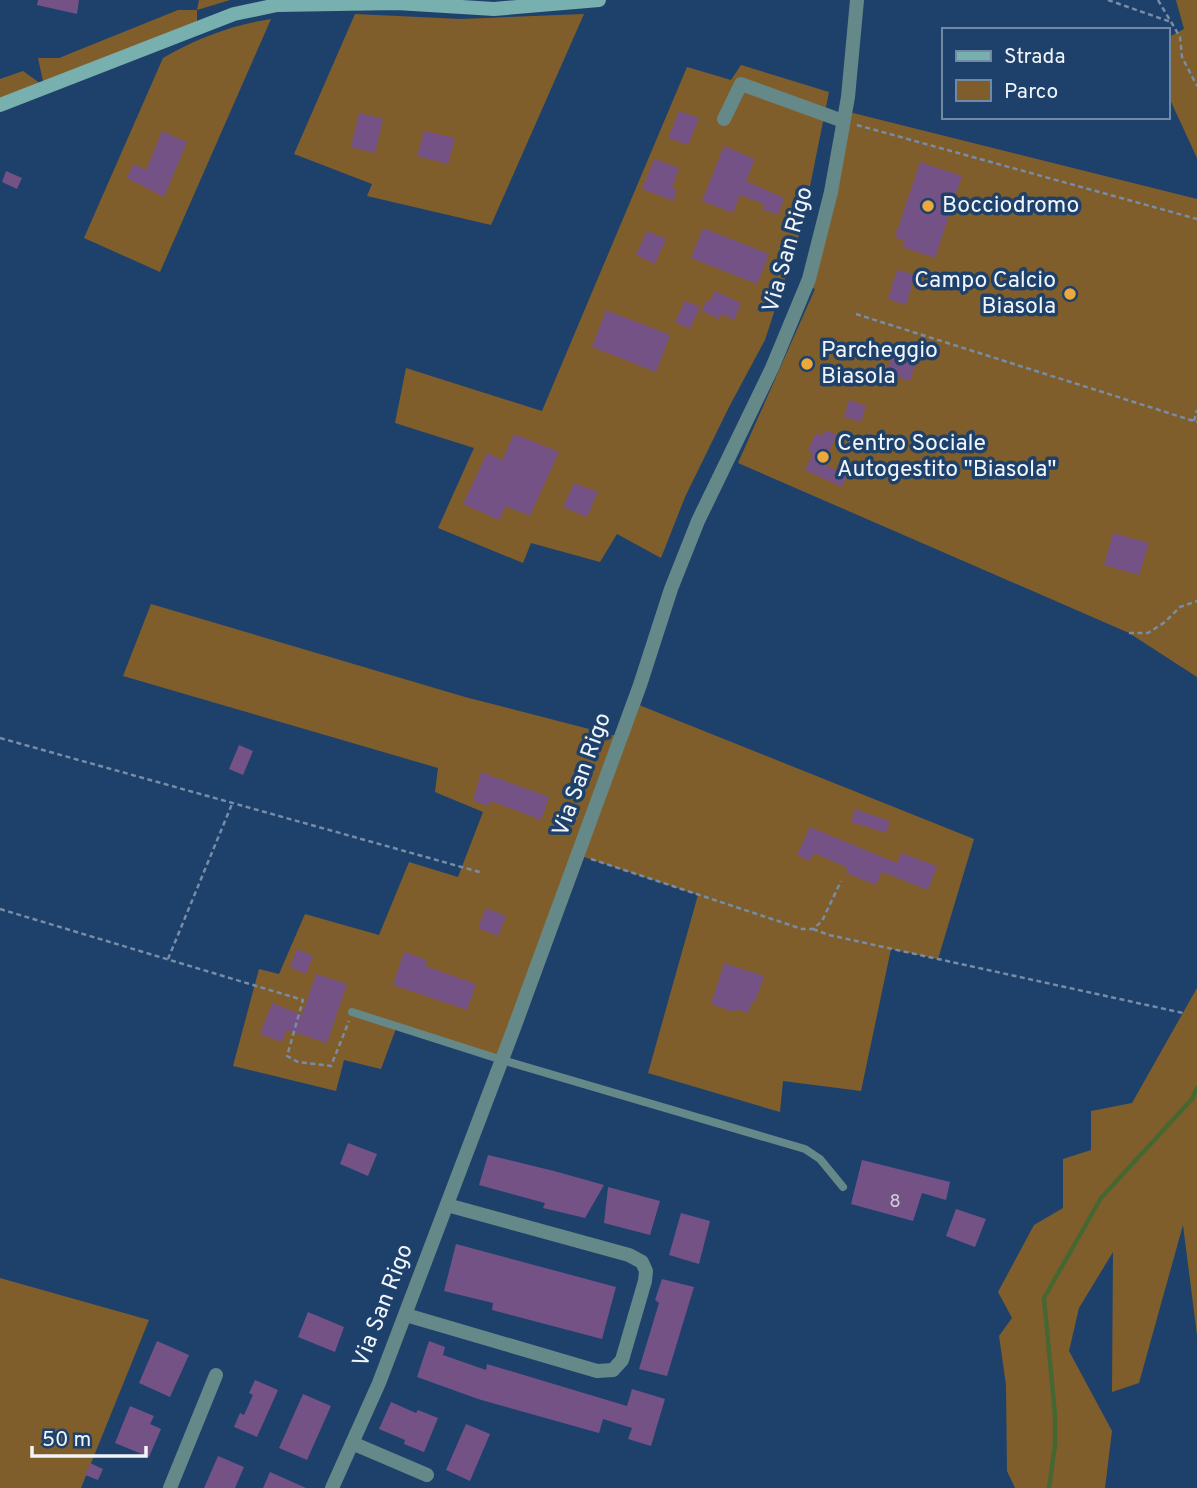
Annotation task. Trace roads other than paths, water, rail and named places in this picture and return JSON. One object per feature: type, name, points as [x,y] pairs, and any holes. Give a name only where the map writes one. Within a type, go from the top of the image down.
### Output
[{"type":"street","points":[[0,104],[233,14],[277,5],[397,3],[494,9],[599,0]]},
{"type":"street","name":"Via San Rigo","points":[[332,1488],[406,1315],[578,855],[640,685],[676,576],[698,521],[777,358],[809,279],[831,192],[843,121],[857,0]]},
{"type":"street","points":[[724,119],[741,84],[843,121]]},
{"type":"street","points":[[406,1315],[597,1371],[613,1370],[622,1360],[645,1281],[646,1271],[642,1262],[629,1255],[447,1205]]},
{"type":"street","points":[[170,1488],[216,1375]]},
{"type":"street","points":[[352,1443],[427,1475]]},
{"type":"lane","points":[[352,1012],[502,1060],[804,1149],[820,1159],[843,1187]]},
{"type":"waterway","points":[[1049,1488],[1055,1445],[1055,1415],[1044,1298],[1101,1198],[1192,1099],[1197,1088]]},
{"type":"place","name":"Bocciodromo","points":[[928,206]]},
{"type":"place","name":"Campo Calcio Biasola","points":[[1070,294]]},
{"type":"place","name":"Parcheggio Biasola","points":[[807,364]]},
{"type":"place","name":"Centro Sociale Autogestito \"Biasola\"","points":[[823,457]]}]
